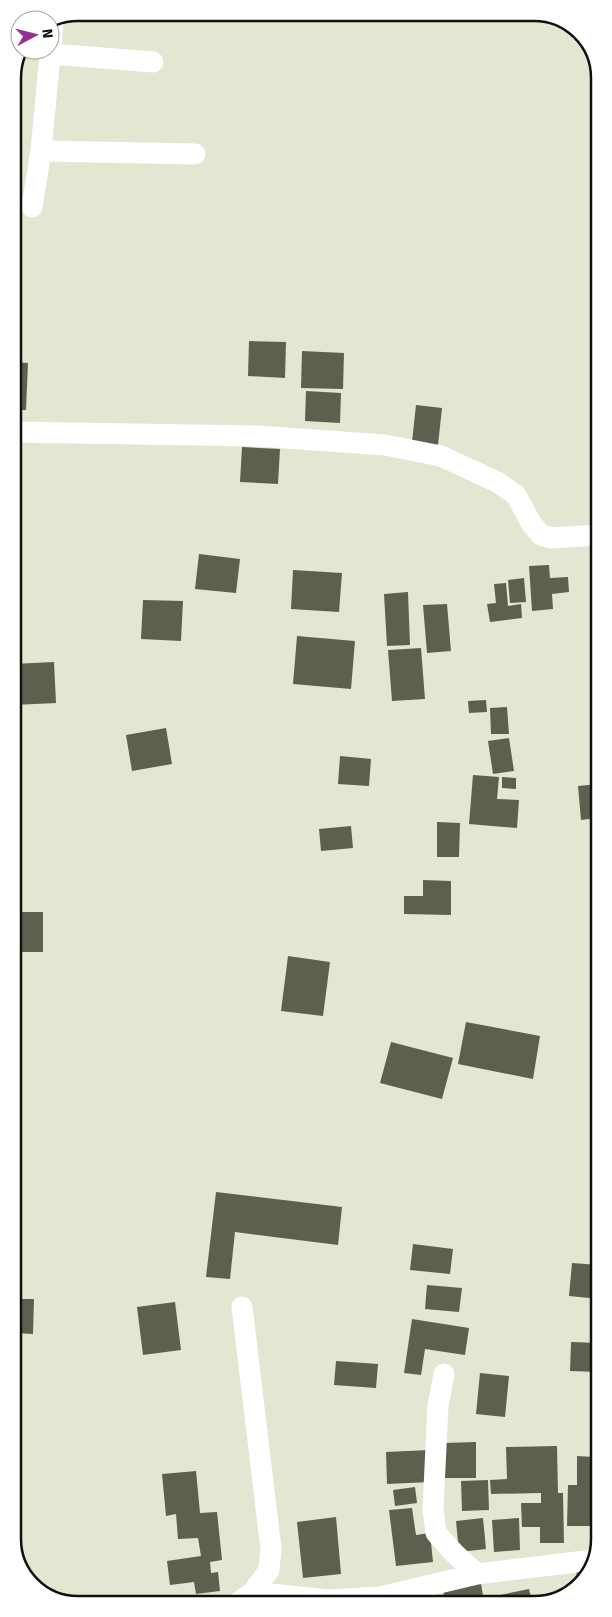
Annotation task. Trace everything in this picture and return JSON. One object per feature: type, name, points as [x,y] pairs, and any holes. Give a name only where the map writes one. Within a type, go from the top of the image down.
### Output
[{"type":"street","points":[[60,55],[153,62]]},
{"type":"street","points":[[32,207],[50,60]]},
{"type":"street","points":[[40,151],[195,154]]},
{"type":"street","points":[[21,432],[258,436],[385,445],[441,456],[497,482],[516,495],[531,523],[540,535],[552,538],[591,535]]},
{"type":"street","points":[[242,1308],[272,1548],[269,1570],[247,1596]]},
{"type":"street","points":[[444,1374],[438,1406],[434,1499],[436,1533],[454,1554],[477,1574]]},
{"type":"street","points":[[380,1596],[477,1574],[586,1561]]},
{"type":"building","points":[[249,341],[286,342],[285,378],[248,376]]},
{"type":"building","points":[[302,351],[344,353],[343,389],[301,388]]},
{"type":"building","points":[[21,363],[28,363],[26,410],[21,410]]},
{"type":"building","points":[[306,391],[341,393],[340,423],[305,421]]},
{"type":"building","points":[[416,405],[442,408],[438,445],[412,442]]},
{"type":"building","points":[[242,447],[280,449],[278,484],[240,482]]},
{"type":"building","points":[[199,554],[240,559],[236,593],[195,589]]},
{"type":"building","points":[[549,565],[550,578],[568,577],[569,592],[552,594],[553,609],[532,611],[529,566]]},
{"type":"building","points":[[293,570],[342,573],[339,612],[291,609]]},
{"type":"building","points":[[524,578],[526,602],[510,603],[508,580]]},
{"type":"building","points":[[506,583],[508,606],[521,604],[522,618],[490,622],[487,604],[496,603],[494,584]]},
{"type":"building","points":[[408,592],[410,645],[387,646],[384,594]]},
{"type":"building","points":[[143,600],[183,601],[181,641],[141,639]]},
{"type":"building","points":[[447,604],[451,651],[427,653],[423,605]]},
{"type":"building","points":[[297,636],[355,641],[351,689],[293,684]]},
{"type":"building","points":[[421,648],[425,699],[392,701],[388,650]]},
{"type":"building","points":[[54,662],[56,703],[21,705],[21,664]]},
{"type":"building","points":[[486,700],[487,712],[469,713],[468,701]]},
{"type":"building","points":[[507,707],[509,734],[491,734],[490,708]]},
{"type":"building","points":[[166,728],[172,764],[132,771],[126,735]]},
{"type":"building","points":[[509,738],[514,771],[493,774],[488,741]]},
{"type":"building","points":[[340,756],[371,759],[369,786],[338,784]]},
{"type":"building","points":[[473,775],[499,777],[497,799],[519,800],[517,828],[469,824]]},
{"type":"building","points":[[502,777],[516,778],[516,789],[502,788]]},
{"type":"building","points":[[591,785],[591,819],[581,820],[578,786]]},
{"type":"building","points":[[437,822],[460,823],[459,857],[437,857]]},
{"type":"building","points":[[351,826],[353,848],[321,851],[319,829]]},
{"type":"building","points":[[423,880],[451,881],[451,915],[404,914],[404,896],[423,896]]},
{"type":"building","points":[[21,912],[43,912],[43,952],[21,952]]},
{"type":"building","points":[[288,956],[330,962],[323,1016],[281,1011]]},
{"type":"building","points":[[466,1022],[540,1036],[533,1079],[458,1064]]},
{"type":"building","points":[[391,1042],[453,1058],[442,1099],[380,1083]]},
{"type":"building","points":[[216,1192],[342,1207],[338,1245],[235,1232],[230,1279],[206,1277]]},
{"type":"building","points":[[413,1244],[453,1249],[450,1274],[410,1270]]},
{"type":"building","points":[[572,1263],[591,1264],[591,1298],[569,1296]]},
{"type":"building","points":[[427,1285],[462,1288],[459,1312],[425,1309]]},
{"type":"building","points":[[21,1299],[34,1299],[33,1334],[21,1333]]},
{"type":"building","points":[[175,1302],[181,1350],[143,1355],[137,1307]]},
{"type":"building","points":[[412,1319],[469,1328],[465,1355],[425,1349],[421,1375],[404,1373]]},
{"type":"building","points":[[571,1342],[591,1343],[591,1372],[570,1371]]},
{"type":"building","points":[[336,1361],[378,1364],[376,1388],[334,1385]]},
{"type":"building","points":[[480,1373],[509,1376],[505,1417],[476,1414]]},
{"type":"building","points":[[476,1442],[476,1478],[444,1478],[444,1443]]},
{"type":"building","points":[[557,1446],[558,1493],[563,1493],[564,1543],[540,1543],[540,1527],[522,1527],[521,1503],[541,1503],[541,1493],[491,1494],[490,1480],[507,1479],[506,1447]]},
{"type":"building","points":[[429,1450],[430,1482],[387,1484],[386,1452]]},
{"type":"building","points":[[577,1456],[591,1457],[591,1526],[567,1526],[568,1485],[577,1485]]},
{"type":"building","points":[[196,1471],[200,1513],[217,1512],[222,1560],[210,1562],[211,1573],[218,1572],[220,1591],[196,1594],[194,1582],[170,1585],[167,1561],[201,1556],[198,1538],[178,1539],[176,1514],[166,1516],[162,1474]]},
{"type":"building","points":[[488,1480],[489,1510],[462,1511],[461,1481]]},
{"type":"building","points":[[415,1487],[417,1503],[395,1506],[393,1490]]},
{"type":"building","points":[[412,1508],[416,1535],[430,1533],[433,1562],[396,1566],[389,1510]]},
{"type":"building","points":[[336,1517],[341,1574],[303,1578],[297,1522]]},
{"type":"building","points":[[483,1518],[486,1549],[459,1552],[456,1521]]},
{"type":"building","points":[[519,1518],[520,1550],[494,1552],[492,1520]]},
{"type":"building","points":[[576,1570],[581,1570],[577,1576]]},
{"type":"building","points":[[480,1577],[483,1596],[444,1596],[442,1583]]},
{"type":"building","points":[[529,1589],[531,1596],[495,1596]]}]
